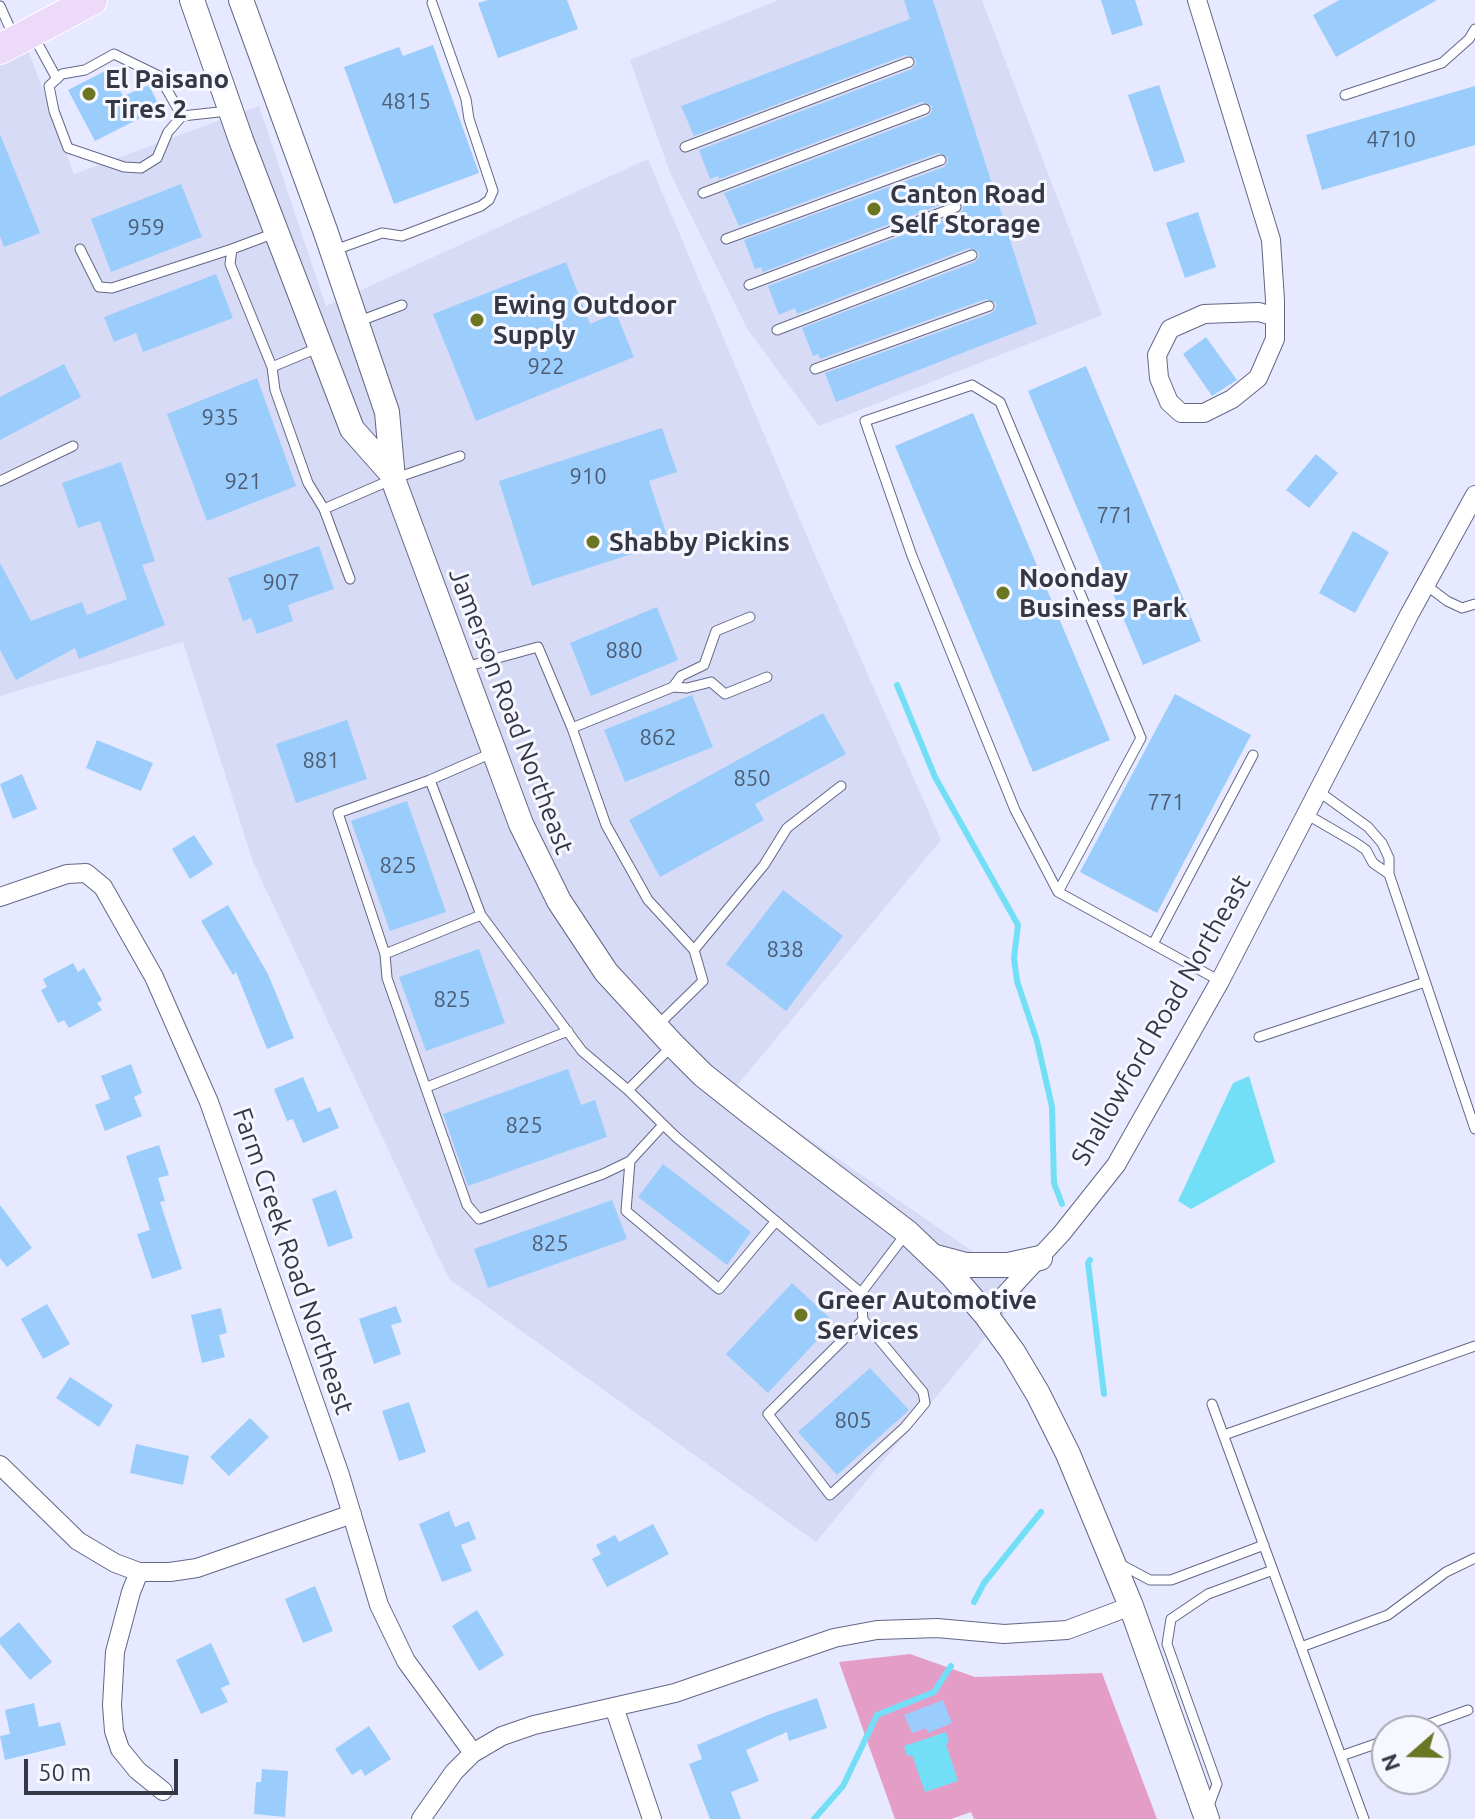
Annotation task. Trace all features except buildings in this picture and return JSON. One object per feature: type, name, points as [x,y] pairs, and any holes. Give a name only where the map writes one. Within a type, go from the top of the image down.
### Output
[{"type":"main road","points":[[16,40],[92,0]]},
{"type":"street","name":"Jamerson Road Northeast","points":[[192,0],[352,429],[392,476]]},
{"type":"street","name":"Jamerson Road Northeast","points":[[241,0],[387,412],[392,476],[493,753],[521,824],[559,901],[606,972],[703,1075],[907,1232],[986,1315]]},
{"type":"street","points":[[1197,0],[1271,240],[1275,317],[1275,339],[1258,378],[1232,399],[1204,413],[1181,413],[1169,402],[1159,378],[1157,355],[1170,329],[1204,314],[1259,312],[1275,317]]},
{"type":"street","name":"Shallowford Road Northeast","points":[[986,1315],[1040,1258],[1116,1165],[1220,981],[1475,495]]},
{"type":"street","name":"Farm Creek Road Northeast","points":[[0,897],[67,874],[86,873],[103,887],[141,953],[174,1018],[209,1102],[391,1634],[424,1687],[473,1753]]},
{"type":"street","points":[[932,1256],[966,1265],[1008,1265],[1040,1258]]},
{"type":"street","points":[[986,1315],[1038,1394],[1068,1454],[1131,1606],[1206,1817]]},
{"type":"street","points":[[0,1465],[78,1541],[115,1563],[139,1572],[197,1568],[352,1514]]},
{"type":"street","points":[[139,1572],[115,1652],[114,1731],[120,1749],[137,1770],[163,1791]]},
{"type":"street","points":[[421,1819],[454,1772],[473,1753],[502,1736],[534,1725],[675,1693],[834,1638],[877,1630],[1004,1634],[1067,1630],[1131,1606]]},
{"type":"street","points":[[614,1707],[652,1819]]},
{"type":"lane","points":[[332,251],[382,233],[402,236],[481,206],[489,200],[493,191],[469,119],[466,99],[432,3]]},
{"type":"lane","points":[[0,6],[16,40],[57,79]]},
{"type":"lane","points":[[1345,95],[1442,63],[1469,39],[1475,29]]},
{"type":"lane","points":[[182,116],[159,76],[114,54],[85,70],[62,74],[49,86],[54,111],[68,148],[124,167],[141,168],[157,158],[168,132],[182,116],[231,111]]},
{"type":"lane","points":[[685,147],[909,62]]},
{"type":"lane","points":[[703,193],[925,109]]},
{"type":"lane","points":[[726,239],[941,160]]},
{"type":"lane","points":[[749,285],[956,207]]},
{"type":"lane","points":[[80,249],[99,287],[112,288],[276,232]]},
{"type":"lane","points":[[232,249],[230,264],[272,367],[275,390],[308,483],[324,509],[350,579]]},
{"type":"lane","points":[[777,330],[972,255]]},
{"type":"lane","points":[[357,322],[402,305]]},
{"type":"lane","points":[[815,369],[989,306]]},
{"type":"lane","points":[[272,367],[320,347]]},
{"type":"lane","points":[[1058,892],[1141,738],[1000,402],[972,385],[865,421],[912,556],[1015,810],[1058,892],[1220,981]]},
{"type":"lane","points":[[0,481],[73,446]]},
{"type":"lane","points":[[324,509],[392,476],[460,456]]},
{"type":"lane","points":[[1426,584],[1447,601],[1462,608],[1475,604]]},
{"type":"lane","points":[[673,687],[681,676],[704,665],[716,631],[750,617]]},
{"type":"lane","points":[[462,668],[538,647],[572,728],[606,825],[648,900],[694,950],[703,981],[656,1027]]},
{"type":"lane","points":[[572,728],[673,687],[687,688],[711,682],[725,694],[767,677]]},
{"type":"lane","points":[[493,753],[430,780],[338,813],[385,954],[387,978],[467,1205],[479,1219],[603,1174],[630,1161],[663,1125]]},
{"type":"lane","points":[[1153,944],[1253,755]]},
{"type":"lane","points":[[430,780],[481,915],[582,1051],[663,1125],[861,1293]]},
{"type":"lane","points":[[694,950],[764,865],[787,828],[841,786]]},
{"type":"lane","points":[[1318,791],[1368,827],[1382,843],[1389,858],[1389,874],[1475,1129]]},
{"type":"lane","points":[[1306,814],[1366,850],[1373,863],[1389,874]]},
{"type":"lane","points":[[385,954],[481,915]]},
{"type":"lane","points":[[1259,1037],[1425,982]]},
{"type":"lane","points":[[427,1087],[568,1031]]},
{"type":"lane","points":[[628,1090],[673,1045]]},
{"type":"lane","points":[[630,1161],[626,1211],[719,1289],[776,1221]]},
{"type":"lane","points":[[863,1320],[768,1414],[830,1495],[905,1427],[925,1403],[923,1392],[863,1320],[861,1293],[907,1232]]},
{"type":"lane","points":[[1224,1435],[1475,1346]]},
{"type":"lane","points":[[1212,1404],[1364,1819]]},
{"type":"lane","points":[[1111,1559],[1150,1580],[1171,1580],[1264,1545]]},
{"type":"lane","points":[[1301,1647],[1388,1615],[1446,1572],[1475,1558]]},
{"type":"lane","points":[[1206,1817],[1217,1784],[1167,1644],[1171,1619],[1208,1594],[1273,1570]]},
{"type":"lane","points":[[1451,1716],[1468,1710]]},
{"type":"lane","points":[[1341,1756],[1371,1746]]},
{"type":"shaded area","name":"Canton Road Self Storage","points":[[779,0],[982,0],[1102,315],[819,426],[748,330],[671,175],[630,60]]},
{"type":"shaded area","points":[[23,36],[74,174],[259,106],[326,306],[648,159],[812,548],[941,840],[735,1088],[1026,1288],[816,1542],[449,1279],[253,862],[183,642],[0,696],[0,47]]},
{"type":"shaded area","points":[[910,1654],[975,1677],[1102,1673],[1157,1819],[974,1819],[971,1812],[951,1819],[895,1819],[839,1662]]},
{"type":"water","points":[[1249,1076],[1275,1162],[1191,1209],[1178,1201],[1233,1083]]},
{"type":"water","points":[[946,1732],[949,1742],[946,1744],[958,1781],[925,1792],[912,1755],[907,1756],[904,1746]]},
{"type":"waterway","points":[[897,685],[935,777],[1018,925],[1014,958],[1017,981],[1037,1041],[1052,1107],[1054,1183],[1062,1204]]},
{"type":"waterway","points":[[1090,1260],[1104,1394]]},
{"type":"waterway","points":[[974,1602],[984,1583],[1041,1512]]},
{"type":"waterway","points":[[814,1819],[843,1786],[877,1715],[934,1692],[951,1666]]},
{"type":"place","name":"El Paisano Tires 2","points":[[89,94]]},
{"type":"place","name":"Canton Road Self Storage","points":[[874,209]]},
{"type":"place","name":"Ewing Outdoor Supply","points":[[477,320]]},
{"type":"place","name":"Shabby Pickins","points":[[593,542]]},
{"type":"place","name":"Noonday Business Park","points":[[1003,593]]},
{"type":"place","name":"Greer Automotive Services","points":[[801,1315]]}]
